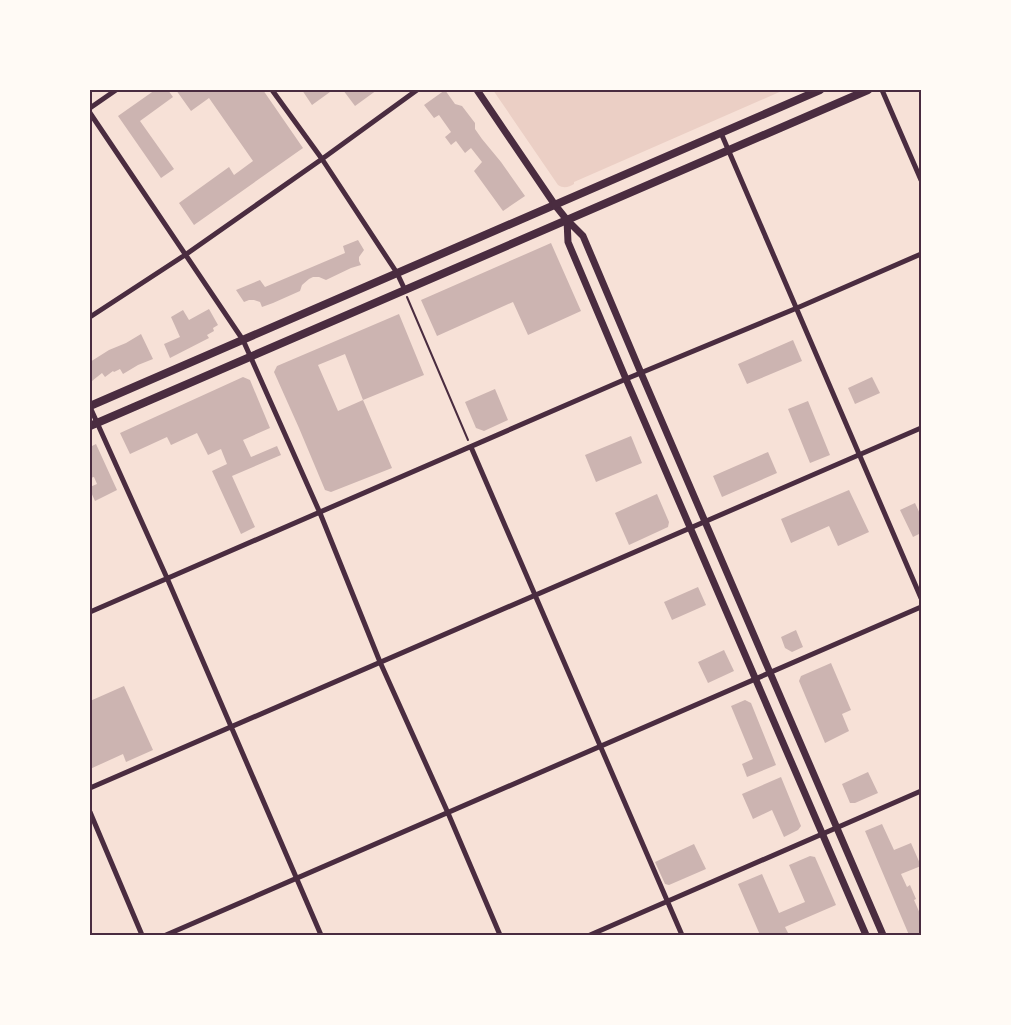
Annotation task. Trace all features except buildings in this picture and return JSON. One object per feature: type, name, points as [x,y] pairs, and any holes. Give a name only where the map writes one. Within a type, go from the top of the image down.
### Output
[{"type":"main road","points":[[477,90],[556,205],[567,220],[583,236],[883,935]]},
{"type":"main road","points":[[90,406],[820,90]]},
{"type":"main road","points":[[94,425],[868,90]]},
{"type":"main road","points":[[567,220],[568,242],[866,935]]},
{"type":"street","points":[[90,108],[116,90]]},
{"type":"street","points":[[272,90],[322,159],[397,273],[405,290]]},
{"type":"street","points":[[90,317],[185,255],[417,90]]},
{"type":"street","points":[[882,90],[921,180]]},
{"type":"street","points":[[90,113],[243,340],[320,513],[380,662],[500,935]]},
{"type":"street","points":[[721,133],[921,598]]},
{"type":"street","points":[[90,612],[626,379],[921,254]]},
{"type":"street","points":[[90,406],[94,425],[167,578],[321,935]]},
{"type":"street","points":[[90,788],[921,428]]},
{"type":"street","points":[[471,447],[682,935]]},
{"type":"street","points":[[166,935],[921,607]]},
{"type":"street","points":[[590,935],[921,791]]},
{"type":"street","points":[[90,812],[142,935]]},
{"type":"path","points":[[405,290],[471,447]]},
{"type":"shaded area","points":[[493,90],[784,90],[574,182],[570,186],[564,187],[558,185]]}]
